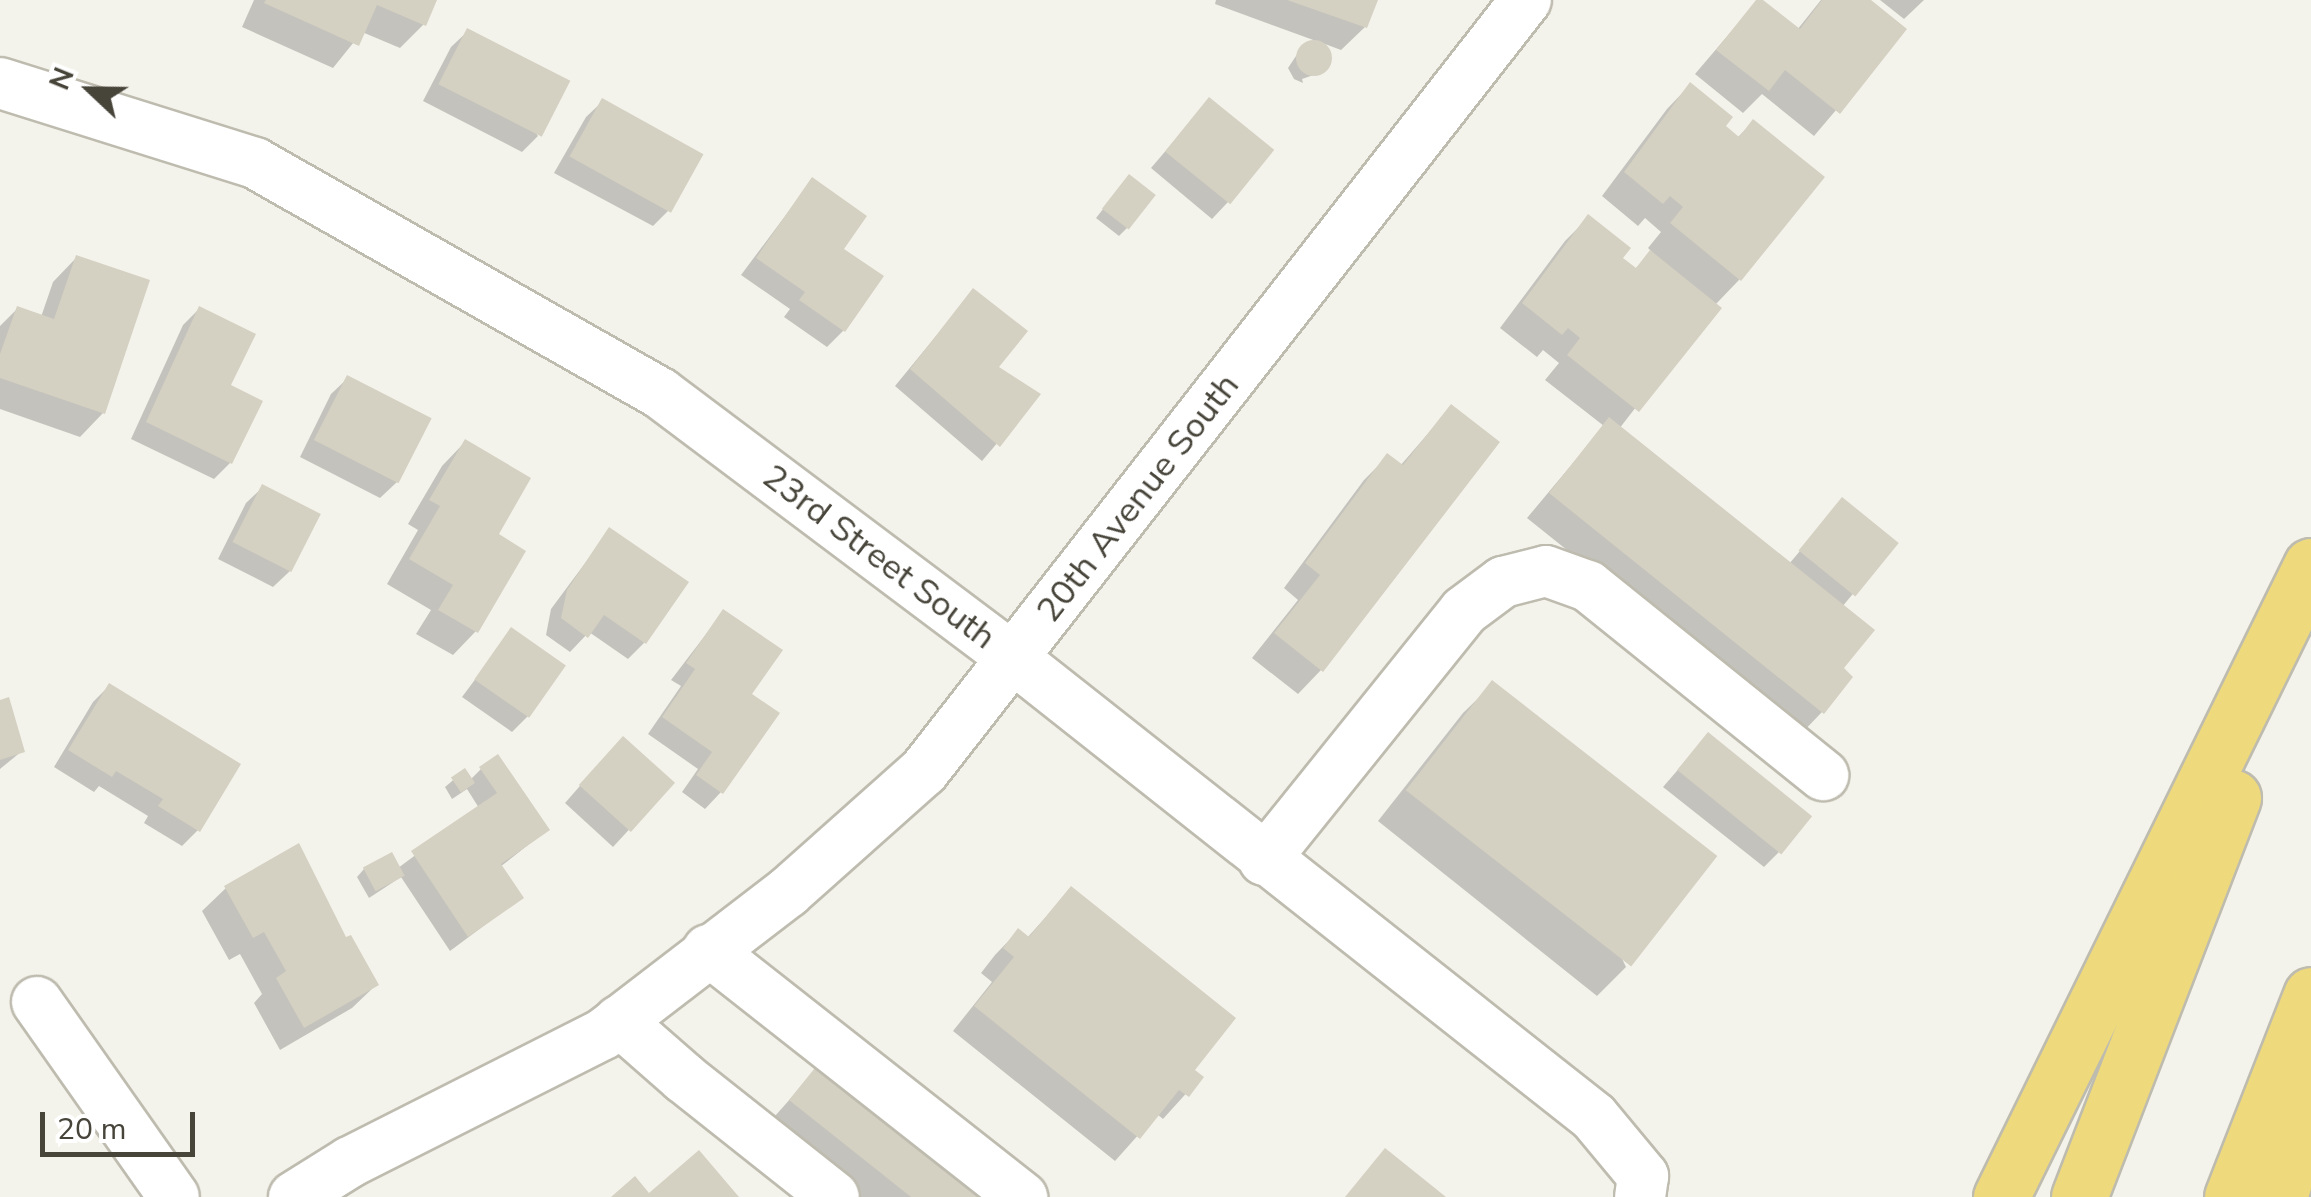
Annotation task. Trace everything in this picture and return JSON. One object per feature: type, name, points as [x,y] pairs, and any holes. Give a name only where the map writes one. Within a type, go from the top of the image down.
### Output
[{"type":"highway","points":[[2001,1197],[2311,566]]},
{"type":"highway","points":[[2079,1197],[2311,594]]},
{"type":"highway","points":[[2232,1197],[2311,995]]},
{"type":"highway","points":[[2279,1197],[2311,1097]]},
{"type":"street","name":"20th Avenue South","points":[[294,1197],[350,1162],[603,1034],[788,892],[924,771],[1526,0]]},
{"type":"street","name":"23rd Street South","points":[[0,83],[256,163],[644,383],[1014,658],[1264,860],[1594,1117],[1643,1176],[1640,1197]]},
{"type":"street","points":[[1264,860],[1464,611],[1503,582],[1546,570],[1588,586],[1823,775]]},
{"type":"street","points":[[708,950],[1022,1197]]},
{"type":"street","points":[[37,1002],[174,1197]]},
{"type":"street","points":[[619,1021],[834,1197]]},
{"type":"building","points":[[437,0],[426,26],[377,5],[359,46],[264,3]]},
{"type":"building","points":[[1287,0],[1378,0],[1367,28]]},
{"type":"building","points":[[1756,0],[1763,0],[1800,29],[1822,0],[1871,0],[1907,29],[1840,114],[1785,70],[1769,91],[1716,50]]},
{"type":"building","points":[[467,28],[570,81],[542,137],[438,84]]},
{"type":"building","points":[[1314,40],[1327,45],[1332,58],[1327,71],[1314,76],[1301,71],[1296,58],[1301,45]]},
{"type":"building","points":[[1690,82],[1733,117],[1726,126],[1739,137],[1753,119],[1825,177],[1741,281],[1670,223],[1683,207],[1670,196],[1663,204],[1624,172]]},
{"type":"building","points":[[1209,97],[1274,150],[1230,204],[1165,151]]},
{"type":"building","points":[[602,98],[703,154],[671,213],[570,157]]},
{"type":"building","points":[[1129,174],[1156,195],[1129,230],[1102,209]]},
{"type":"building","points":[[812,177],[867,216],[844,249],[884,276],[845,332],[799,300],[805,292],[756,258]]},
{"type":"building","points":[[1588,214],[1631,248],[1623,258],[1636,268],[1650,250],[1722,308],[1639,412],[1567,355],[1580,338],[1568,328],[1562,335],[1522,303]]},
{"type":"building","points":[[76,255],[150,280],[105,414],[0,378],[0,354],[17,306],[54,319]]},
{"type":"building","points":[[973,288],[1028,331],[999,367],[1041,394],[1000,447],[910,369]]},
{"type":"building","points":[[199,306],[256,334],[231,385],[263,401],[232,464],[146,422]]},
{"type":"building","points":[[347,375],[432,418],[399,483],[314,440]]},
{"type":"building","points":[[1451,404],[1500,442],[1323,672],[1274,633],[1320,575],[1305,563],[1387,453],[1403,465]]},
{"type":"building","points":[[1609,417],[1875,630],[1844,668],[1853,677],[1824,714],[1549,493]]},
{"type":"building","points":[[465,439],[531,478],[499,534],[526,551],[478,633],[438,610],[453,585],[409,559],[440,506],[429,500]]},
{"type":"building","points":[[262,484],[321,514],[291,572],[232,542]]},
{"type":"building","points":[[1842,497],[1899,543],[1855,597],[1799,551]]},
{"type":"building","points":[[609,527],[689,582],[646,644],[604,615],[588,638],[561,618],[567,590]]},
{"type":"building","points":[[723,609],[783,650],[752,694],[780,713],[723,794],[696,775],[712,752],[662,717],[695,669],[686,663]]},
{"type":"building","points":[[511,627],[566,665],[529,718],[474,679]]},
{"type":"building","points":[[1492,680],[1717,856],[1631,966],[1406,790]]},
{"type":"building","points":[[109,683],[241,764],[200,832],[158,806],[163,799],[116,771],[112,777],[68,750]]},
{"type":"building","points":[[9,697],[25,752],[0,760],[0,700]]},
{"type":"building","points":[[1708,732],[1812,816],[1781,854],[1677,770]]},
{"type":"building","points":[[623,736],[675,783],[631,832],[579,785]]},
{"type":"building","points":[[498,754],[550,830],[501,864],[524,898],[468,937],[411,851],[497,793],[479,767]]},
{"type":"building","points":[[465,768],[475,783],[461,792],[451,778]]},
{"type":"building","points":[[299,843],[346,937],[351,935],[379,985],[304,1028],[276,978],[286,971],[264,932],[253,938],[224,886]]},
{"type":"building","points":[[392,852],[405,876],[376,891],[363,867]]},
{"type":"building","points":[[1071,886],[1236,1018],[1195,1070],[1204,1077],[1189,1097],[1179,1090],[1140,1139],[974,1006],[1014,957],[1003,948],[1018,928],[1029,937]]},
{"type":"building","points":[[823,1058],[996,1197],[911,1197],[789,1100]]},
{"type":"building","points":[[1385,1148],[1446,1197],[1345,1197]]},
{"type":"building","points":[[699,1150],[739,1197],[611,1197],[635,1176],[649,1193]]}]
